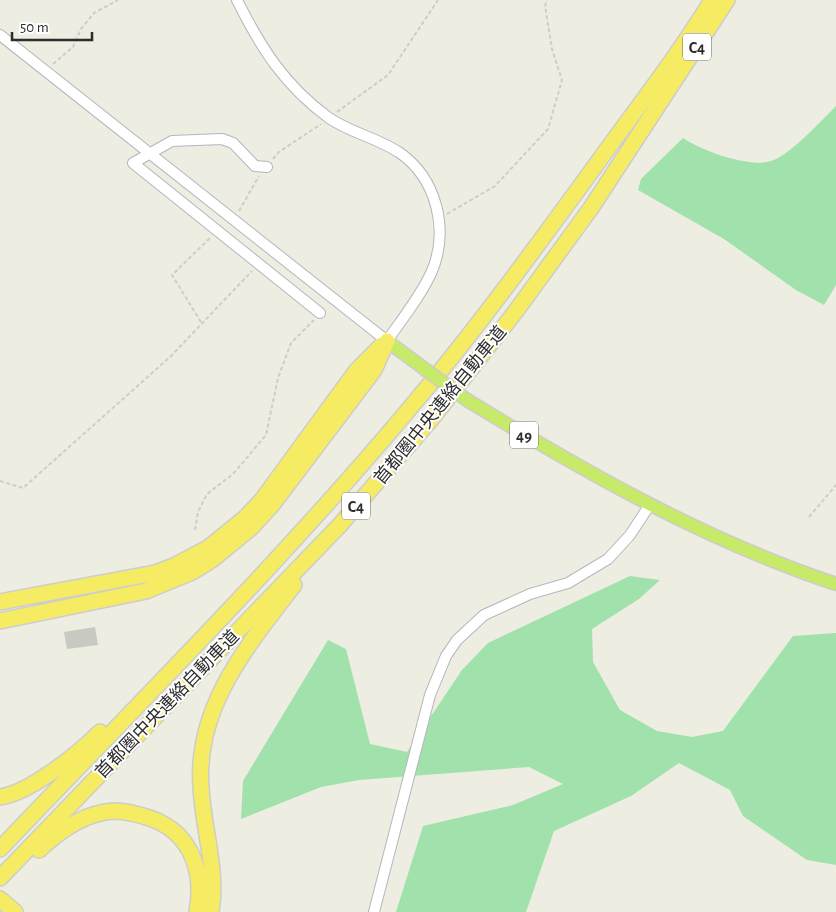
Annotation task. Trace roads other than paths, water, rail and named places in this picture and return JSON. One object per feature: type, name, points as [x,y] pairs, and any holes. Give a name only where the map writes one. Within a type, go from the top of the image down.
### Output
[{"type":"highway","name":"首都圏中央連絡自動車道","points":[[0,849],[166,674],[225,615],[328,504],[411,407],[504,292],[652,88],[712,0]]},
{"type":"highway","name":"首都圏中央連絡自動車道","points":[[0,878],[339,526],[433,417],[516,311],[591,208],[727,0]]},
{"type":"highway","points":[[3,621],[146,591],[185,576],[234,535],[262,500],[357,370],[387,341]]},
{"type":"highway","points":[[211,912],[214,874],[200,786],[203,752],[210,719],[231,670],[339,526]]},
{"type":"highway","points":[[2,602],[155,573],[190,558],[210,554]]},
{"type":"highway","points":[[0,796],[26,788],[42,778],[97,735],[128,704],[166,674]]},
{"type":"highway","points":[[0,886],[53,838],[74,824],[90,816],[113,811],[128,812],[162,822],[187,846],[198,871],[200,885],[197,912]]},
{"type":"main road","name":"49","points":[[387,341],[467,400],[529,438],[649,506],[764,557],[836,584]]},
{"type":"street","points":[[0,35],[387,341],[432,272],[439,247],[439,219],[427,182],[400,153],[329,118],[292,87],[260,45],[237,0]]},
{"type":"street","points":[[267,166],[255,166],[233,143],[222,139],[172,140],[133,163],[320,313]]},
{"type":"street","points":[[374,912],[430,695],[446,656],[457,640],[484,615],[530,594],[568,583],[595,568],[620,548],[649,506]]}]
